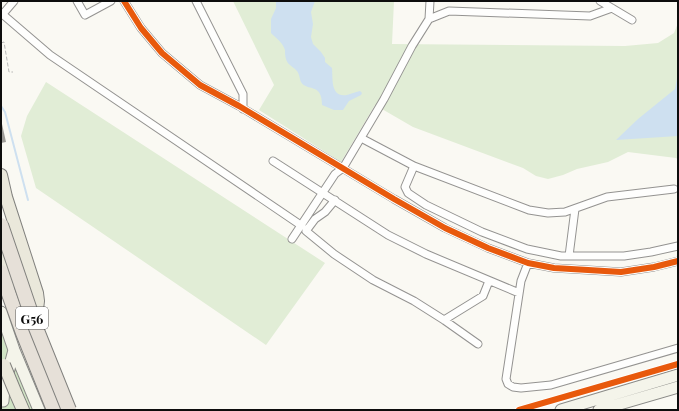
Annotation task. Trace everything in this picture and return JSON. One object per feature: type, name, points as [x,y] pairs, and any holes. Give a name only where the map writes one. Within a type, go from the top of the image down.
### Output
[{"type":"highway","name":"G56","points":[[1,225],[34,322],[69,410]]},
{"type":"highway","name":"G56","points":[[1,272],[25,340],[54,410]]},
{"type":"main road","points":[[1,175],[6,197],[37,293],[37,311],[32,346]]},
{"type":"main road","points":[[1,254],[32,346],[59,410]]},
{"type":"main road","points":[[1,312],[14,350],[39,410]]},
{"type":"main road","points":[[3,403],[4,388],[14,350]]},
{"type":"main road","points":[[3,360],[23,410]]},
{"type":"main road","points":[[561,410],[678,375]]},
{"type":"main road","points":[[599,410],[678,387]]},
{"type":"street","points":[[14,1],[2,14],[56,59],[302,226]]},
{"type":"street","points":[[77,1],[85,15],[111,1]]},
{"type":"street","points":[[124,1],[141,28],[162,52],[175,65],[200,85],[444,228],[488,248],[528,263],[554,268],[621,272],[654,267],[678,261]]},
{"type":"street","points":[[196,1],[243,94],[243,109]]},
{"type":"street","points":[[292,239],[335,174],[343,168],[361,138],[412,46],[429,19],[430,1]]},
{"type":"street","points":[[600,1],[632,20]]},
{"type":"street","points":[[429,19],[449,11],[590,16],[612,8]]},
{"type":"street","points":[[361,138],[414,166],[529,210],[548,213],[565,212],[607,197],[674,189]]},
{"type":"street","points":[[273,161],[388,235],[426,254],[519,293]]},
{"type":"street","points":[[414,166],[406,187],[408,193],[426,205],[482,232],[528,249],[561,256],[624,256],[678,246]]},
{"type":"street","points":[[335,200],[325,212],[315,219],[306,231],[334,254],[373,280],[414,301],[478,344]]},
{"type":"street","points":[[569,256],[575,209]]},
{"type":"street","points":[[528,263],[521,281],[506,379],[508,384],[513,387],[521,388],[551,385],[678,348]]},
{"type":"street","points":[[444,320],[483,296],[489,281]]},
{"type":"path","points":[[1,43],[4,42],[9,72],[13,72]]},
{"type":"green space","points":[[233,1],[394,1],[392,44],[625,46],[658,43],[674,33],[678,23],[678,160],[676,158],[628,152],[608,162],[577,169],[548,179],[536,176],[523,168],[413,127],[375,105],[341,162],[259,110],[274,85]]},
{"type":"green space","points":[[46,82],[325,263],[266,345],[36,188],[21,136],[27,116]]},
{"type":"green space","points":[[1,330],[34,410],[1,410]]},
{"type":"water","points":[[276,1],[315,1],[311,12],[313,24],[311,37],[313,44],[325,58],[325,62],[332,68],[335,90],[342,95],[360,91],[362,93],[349,101],[343,110],[334,110],[322,105],[320,93],[317,90],[304,85],[301,82],[299,74],[288,62],[283,45],[271,33],[271,19],[276,8]]},
{"type":"water","points":[[678,73],[678,136],[616,140],[638,119],[675,89]]},
{"type":"building","points":[[2,124],[6,142],[1,143],[1,125]]},
{"type":"waterway","points":[[1,106],[5,112],[28,200]]},
{"type":"cycle path","points":[[124,1],[141,28],[162,53],[200,85],[239,106],[445,228],[488,248],[528,263],[554,268],[621,272],[654,267],[678,261]]},
{"type":"cycle path","points":[[519,410],[678,364]]}]
